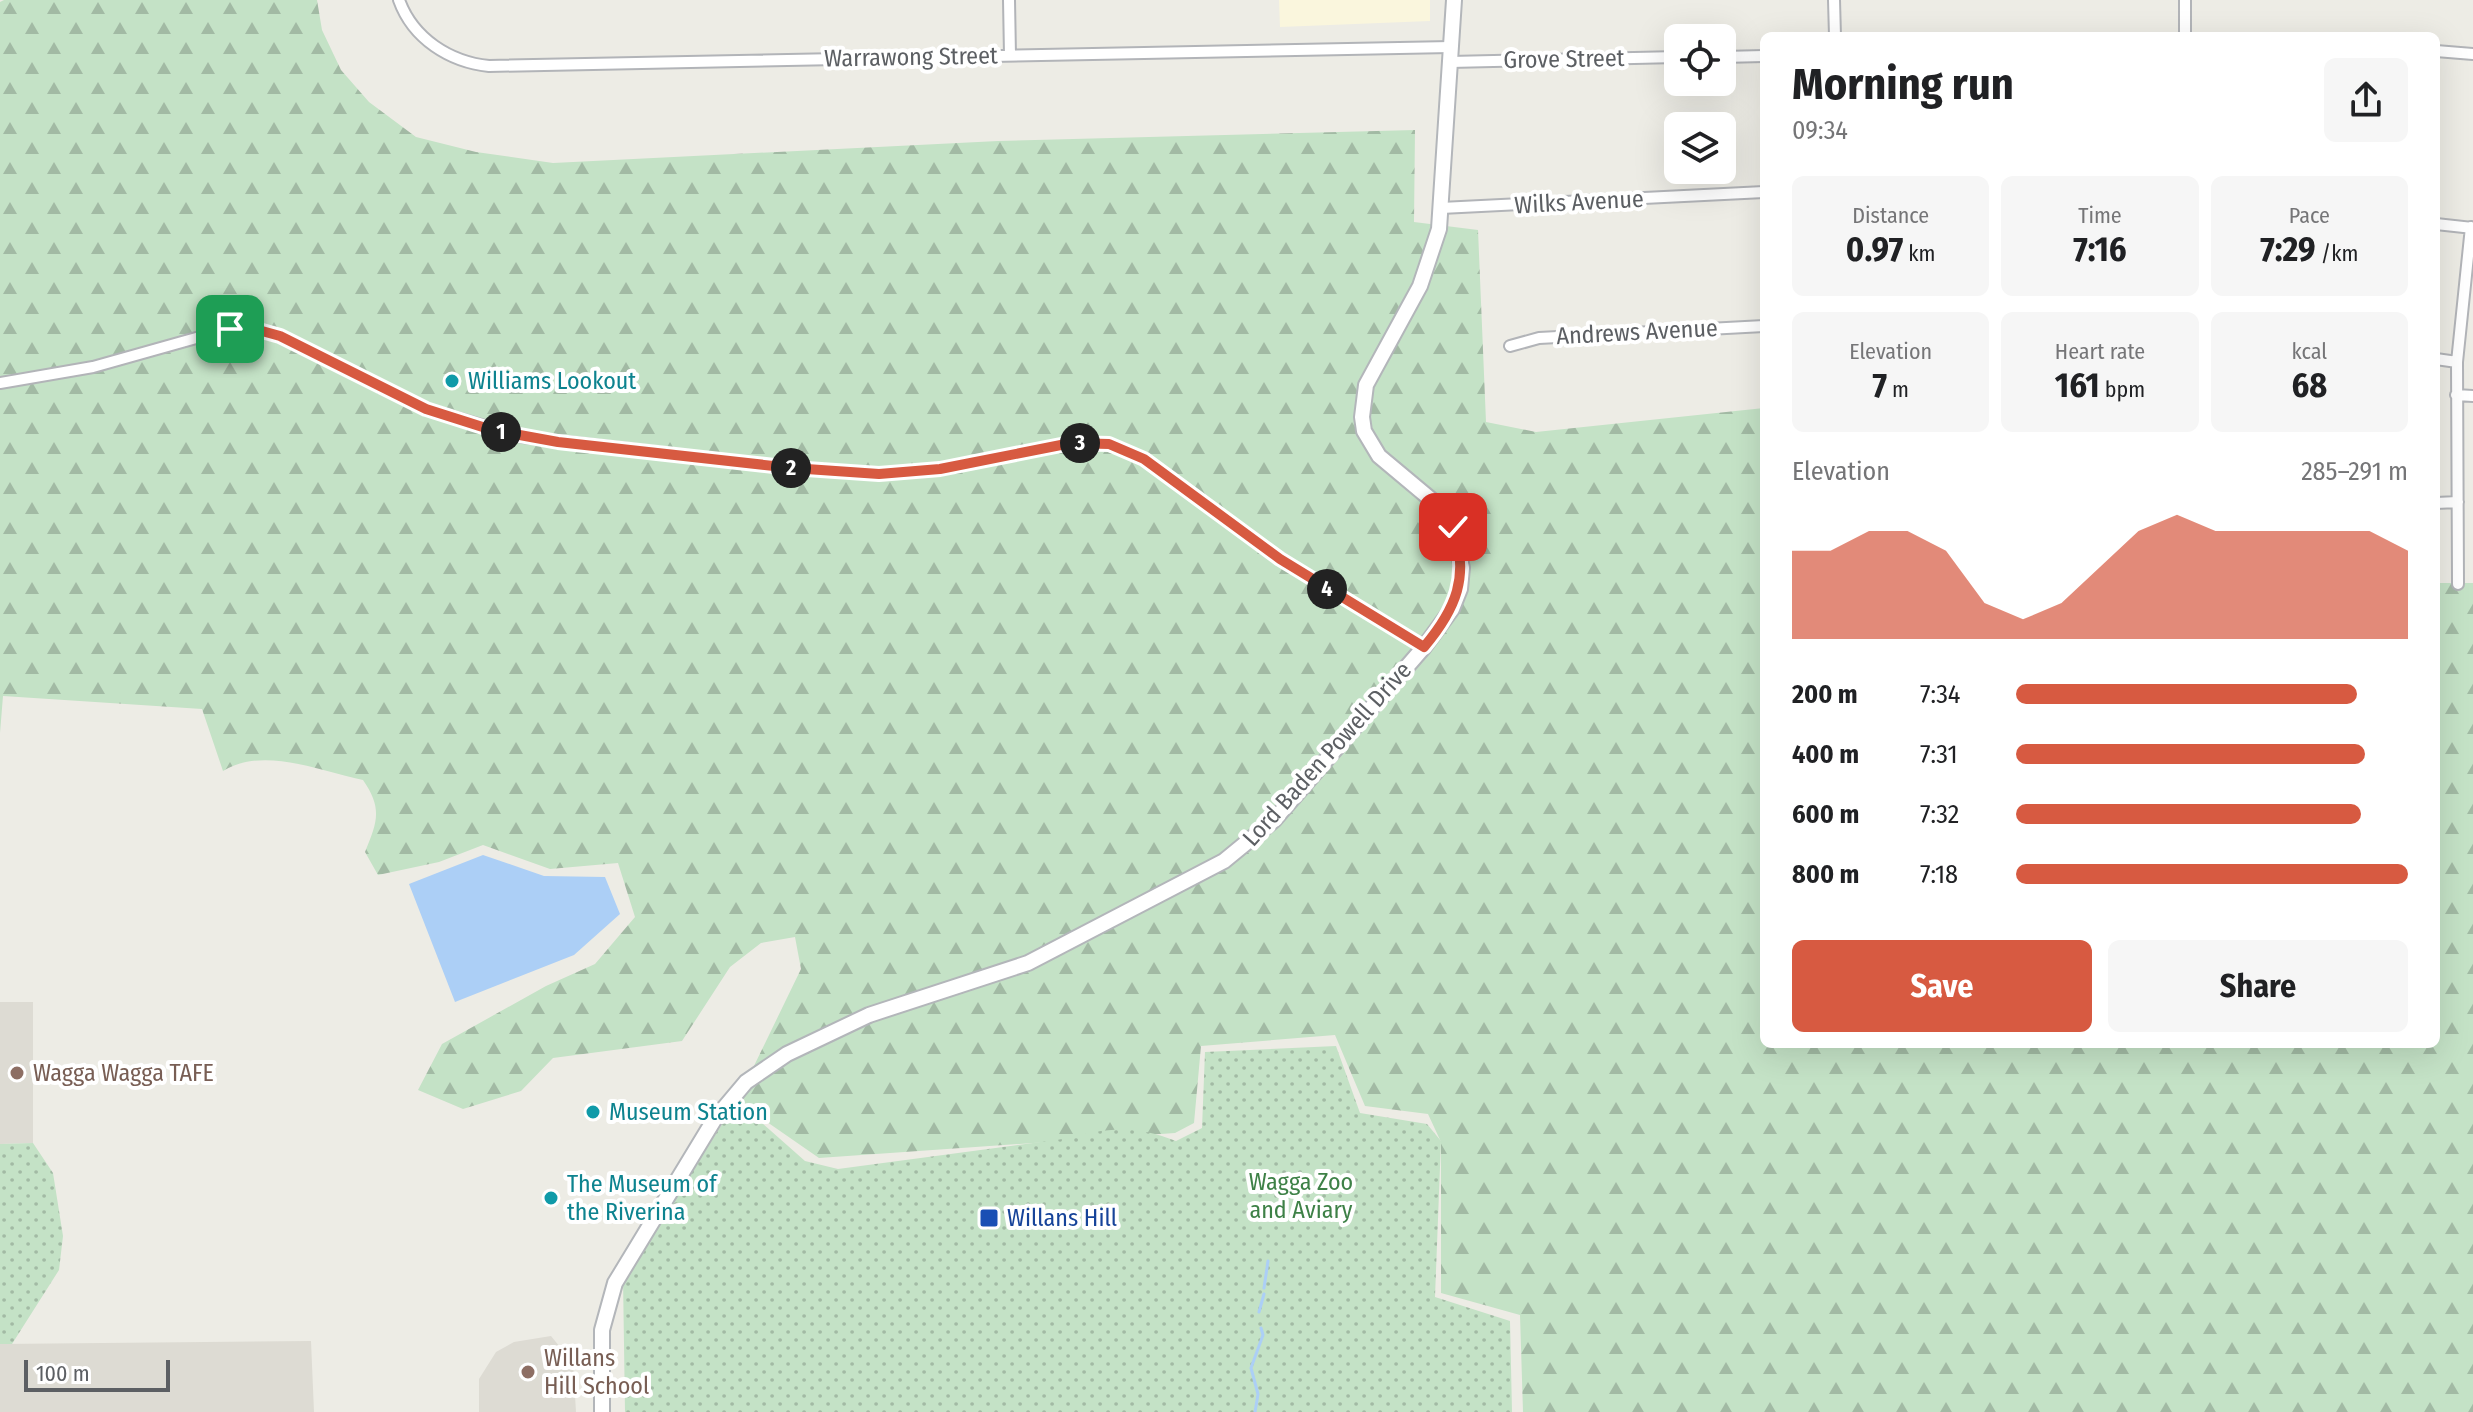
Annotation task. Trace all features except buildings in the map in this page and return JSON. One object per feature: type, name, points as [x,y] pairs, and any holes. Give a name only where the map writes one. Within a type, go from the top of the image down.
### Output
[{"type":"street","name":"Warrawong Street","points":[[399,0],[411,22],[436,48],[470,64],[489,66],[1010,55],[1450,54]]},
{"type":"street","points":[[1009,0],[1010,55]]},
{"type":"street","name":"Lord Baden Powell Drive","points":[[602,1412],[602,1330],[615,1283],[714,1120],[746,1082],[787,1054],[869,1015],[1028,963],[1224,861],[1274,820],[1424,647],[1452,609],[1460,589],[1459,545],[1440,507],[1389,466],[1371,445],[1364,431],[1362,400],[1371,372],[1428,267],[1441,208],[1454,0]]},
{"type":"street","points":[[1834,0],[1835,32]]},
{"type":"street","points":[[2185,0],[2185,32]]},
{"type":"street","points":[[2440,51],[2473,54]]},
{"type":"street","name":"Grove Street","points":[[1450,54],[1664,57]]},
{"type":"street","points":[[1736,57],[1760,56]]},
{"type":"street","name":"Wilks Avenue","points":[[1441,208],[1760,192]]},
{"type":"street","points":[[2440,224],[2472,228],[2457,362],[2458,584]]},
{"type":"street","name":"Andrews Avenue","points":[[1510,346],[1539,338],[1760,326]]},
{"type":"street","points":[[0,383],[93,367],[214,333],[248,329],[280,336],[426,409],[492,430],[547,440],[792,468],[879,474],[940,469],[1071,443],[1109,444],[1144,459],[1280,559],[1424,647]]},
{"type":"street","points":[[2440,360],[2457,362]]},
{"type":"street","points":[[2456,395],[2473,396]]},
{"type":"street","points":[[2440,503],[2458,502]]},
{"type":"shaded area","points":[[1279,0],[1430,0],[1430,21],[1280,27]]},
{"type":"shaded area","name":"Wagga Wagga TAFE","points":[[0,1002],[33,1002],[33,1143],[0,1144]]},
{"type":"shaded area","name":"Willans Hill School","points":[[551,1336],[573,1363],[576,1412],[479,1412],[479,1379],[496,1352],[514,1342]]},
{"type":"shaded area","points":[[311,1341],[314,1412],[0,1412],[0,1344]]},
{"type":"green space","points":[[317,0],[322,30],[341,70],[369,102],[416,137],[476,152],[553,163],[998,141],[1415,130],[1414,222],[1478,230],[1486,422],[1536,432],[1760,408],[1760,1048],[2440,1048],[2440,583],[2473,583],[2473,1412],[1523,1412],[1520,1315],[1441,1293],[1441,1142],[1428,1114],[1365,1106],[1335,1035],[1201,1046],[1194,1123],[1175,1133],[819,1158],[737,1101],[801,969],[795,937],[761,943],[730,967],[682,1041],[553,1058],[521,1091],[463,1109],[418,1090],[442,1044],[546,986],[595,964],[635,917],[618,863],[550,869],[483,845],[439,862],[378,875],[365,852],[373,832],[376,808],[363,780],[274,760],[239,764],[223,771],[202,709],[3,696],[0,733],[0,2]]},
{"type":"green space","name":"Wagga Zoo and Aviary","points":[[1336,1046],[1360,1113],[1427,1124],[1441,1141],[1435,1297],[1510,1321],[1512,1412],[625,1412],[623,1278],[737,1101],[805,1161],[838,1169],[1063,1139],[1107,1130],[1146,1132],[1176,1141],[1202,1128],[1205,1052]]},
{"type":"green space","points":[[33,1143],[53,1173],[63,1236],[59,1270],[12,1344],[0,1344],[0,1144]]},
{"type":"water","points":[[483,855],[544,876],[605,877],[620,914],[574,955],[455,1002],[409,884]]},
{"type":"waterway","points":[[1264,1288],[1268,1261]]},
{"type":"waterway","points":[[1259,1312],[1264,1294]]},
{"type":"waterway","points":[[1255,1412],[1258,1394],[1251,1368],[1263,1335],[1261,1328]]},
{"type":"place","name":"Williams Lookout","points":[[452,381]]},
{"type":"place","name":"Wagga Wagga TAFE","points":[[17,1073]]},
{"type":"place","name":"Museum Station","points":[[593,1112]]},
{"type":"place","name":"The Museum of the Riverina","points":[[551,1198]]},
{"type":"place","name":"Willans Hill","points":[[989,1218]]},
{"type":"place","name":"Willans Hill School","points":[[528,1372]]},
{"type":"route","points":[[230,329],[248,329],[280,336],[406,401],[458,420],[523,437],[792,468],[879,474],[940,469],[1071,443],[1109,444],[1144,459],[1280,559],[1424,647],[1452,609],[1460,589],[1462,568],[1453,527]]}]
